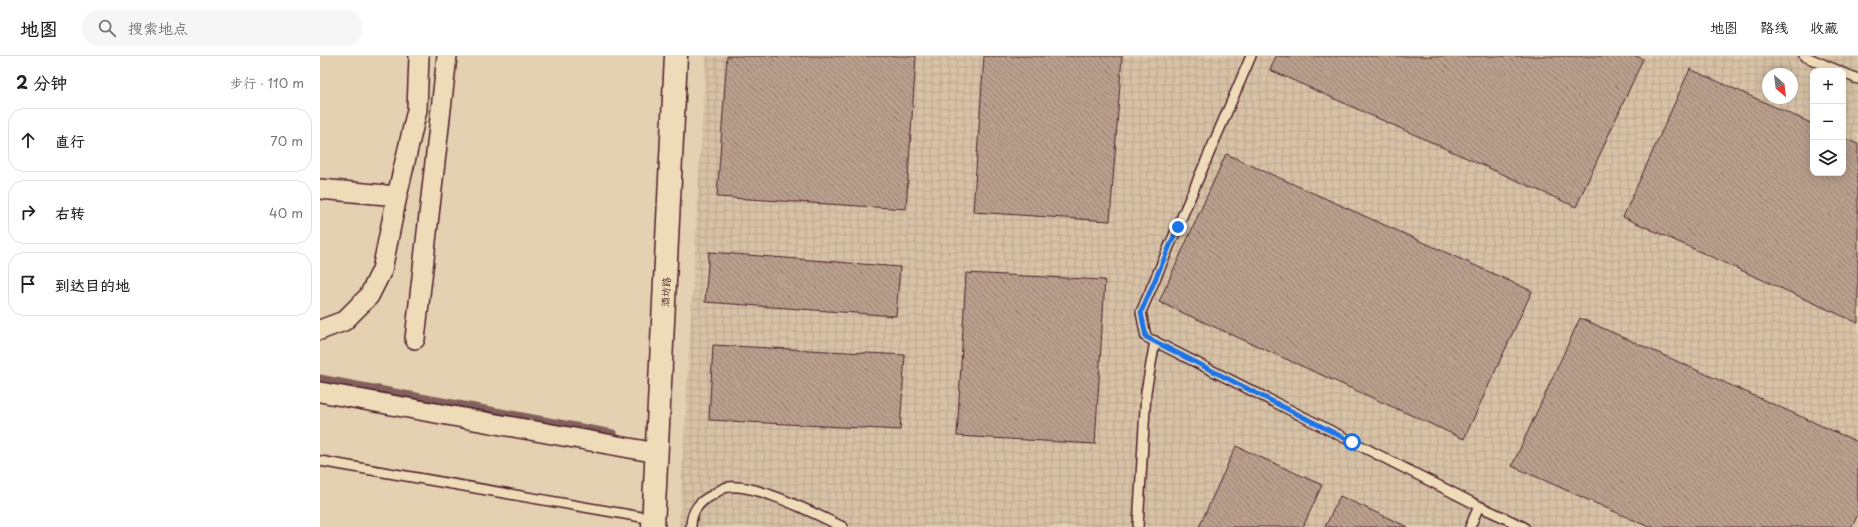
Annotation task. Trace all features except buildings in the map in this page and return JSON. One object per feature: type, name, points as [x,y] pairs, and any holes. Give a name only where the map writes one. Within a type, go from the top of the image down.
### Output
[{"type":"street","points":[[320,330],[344,321],[369,296],[382,270],[417,110],[419,56]]},
{"type":"street","points":[[415,339],[447,56]]},
{"type":"street","name":"酒坊路","points":[[653,523],[676,56]]},
{"type":"street","points":[[320,189],[397,196]]},
{"type":"street","points":[[320,392],[657,453]]},
{"type":"lane","points":[[1251,56],[1141,312],[1146,337],[1479,506],[1524,527]]},
{"type":"lane","points":[[1804,56],[1832,68]]},
{"type":"lane","points":[[1846,74],[1858,79]]},
{"type":"lane","points":[[1138,527],[1146,392],[1155,341]]},
{"type":"lane","points":[[320,461],[653,523]]},
{"type":"lane","points":[[691,527],[691,517],[702,500],[725,488],[747,489],[767,493],[843,527]]},
{"type":"lane","points":[[1470,527],[1479,506]]},
{"type":"shaded area","points":[[706,56],[1858,56],[1858,527],[679,527]]},
{"type":"waterway","points":[[320,378],[613,433]]},
{"type":"route","points":[[1178,227],[1141,312],[1146,337],[1352,442]]}]
